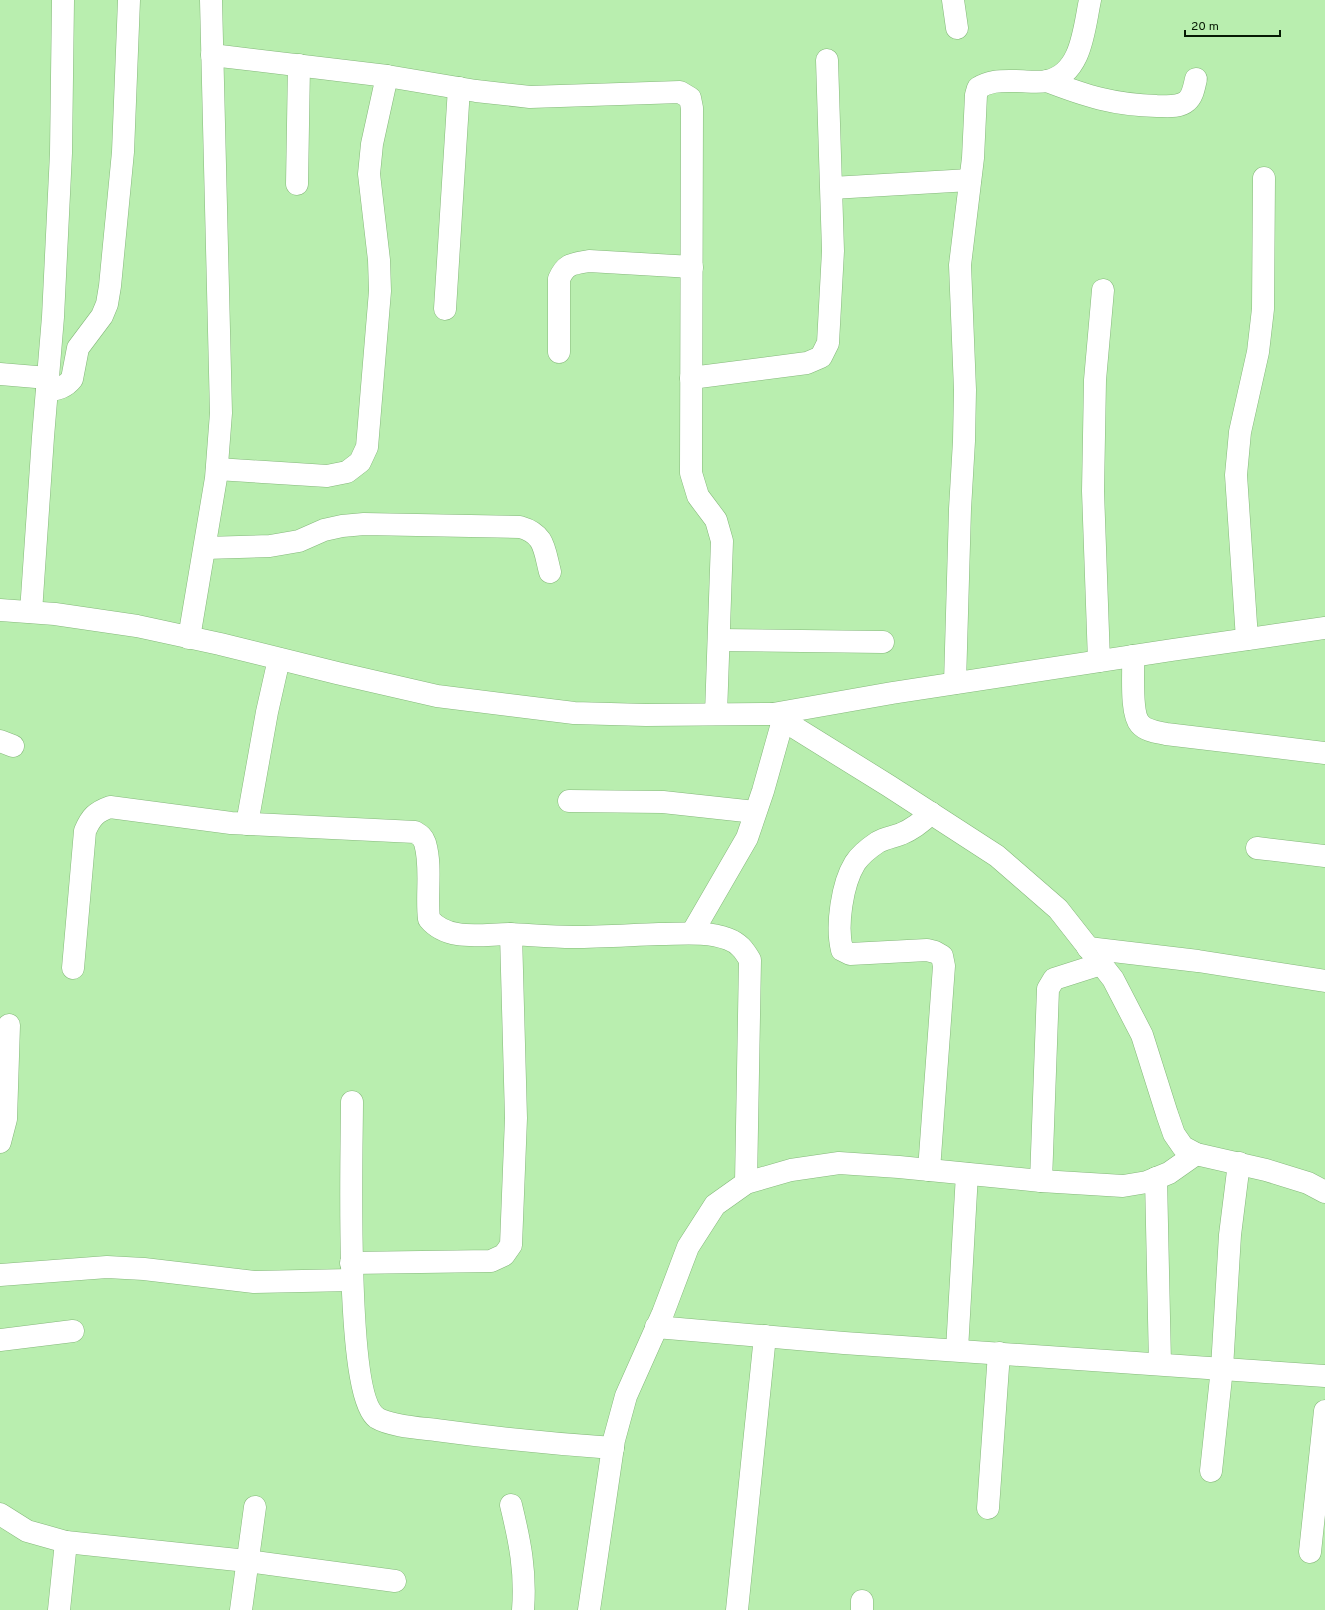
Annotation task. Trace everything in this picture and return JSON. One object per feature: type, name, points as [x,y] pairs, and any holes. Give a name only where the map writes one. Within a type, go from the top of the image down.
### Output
[{"type":"street","points":[[31,612],[53,317],[62,153],[63,0]]},
{"type":"street","points":[[0,374],[60,388],[69,383],[72,379],[78,348],[96,326],[107,304],[122,152],[129,0]]},
{"type":"street","points":[[189,638],[217,469],[221,413],[211,0]]},
{"type":"street","points":[[953,0],[956,28]]},
{"type":"street","points":[[955,683],[965,390],[960,265],[970,180],[978,88],[987,82],[1047,81],[1062,75],[1072,65],[1079,51],[1090,0]]},
{"type":"street","points":[[212,54],[388,76],[459,88],[530,97],[680,92],[686,94],[690,98],[692,108],[691,473],[698,496],[716,520],[722,541],[716,714]]},
{"type":"street","points":[[691,378],[807,363],[821,356],[828,343],[833,251],[827,60]]},
{"type":"street","points":[[297,184],[299,65]]},
{"type":"street","points":[[217,469],[327,476],[347,472],[360,462],[367,447],[380,291],[379,260],[369,174],[372,144],[388,76]]},
{"type":"street","points":[[1047,81],[1087,97],[1113,103],[1174,106],[1186,102],[1192,95],[1196,79]]},
{"type":"street","points":[[445,309],[459,88]]},
{"type":"street","points":[[1246,639],[1236,474],[1240,432],[1258,352],[1263,309],[1264,178]]},
{"type":"street","points":[[832,188],[970,180]]},
{"type":"street","points":[[560,352],[559,279],[564,268],[572,264],[589,261],[692,267]]},
{"type":"street","points":[[1099,661],[1094,483],[1095,380],[1103,290]]},
{"type":"street","points":[[205,548],[270,546],[299,541],[324,530],[349,526],[520,527],[531,530],[539,536],[544,546],[550,572]]},
{"type":"street","points":[[0,610],[55,614],[137,626],[438,696],[513,707],[574,713],[716,714],[778,717],[955,683],[1325,628]]},
{"type":"street","points":[[719,640],[883,642]]},
{"type":"street","points":[[1133,656],[1135,713],[1139,724],[1148,730],[1166,734],[1325,753]]},
{"type":"street","points":[[247,824],[267,712],[279,659]]},
{"type":"street","points":[[692,933],[744,844],[755,812],[778,717]]},
{"type":"street","points":[[778,717],[997,856],[1058,909],[1113,979],[1142,1035],[1174,1134],[1183,1147],[1196,1154],[1308,1183],[1325,1192]]},
{"type":"street","points":[[569,801],[663,802],[755,812]]},
{"type":"street","points":[[73,968],[86,831],[90,818],[98,811],[110,807],[247,824],[414,832],[420,835],[425,842],[428,860],[429,919],[434,926],[443,931],[458,935],[511,934],[572,937],[692,933],[715,935],[730,940],[741,946],[750,960],[746,1183]]},
{"type":"street","points":[[929,1170],[944,966],[942,956],[927,950],[850,954],[842,950],[840,931],[842,905],[846,883],[855,863],[864,851],[879,841],[914,828],[931,813]]},
{"type":"street","points":[[1257,848],[1325,856]]},
{"type":"street","points":[[0,1274],[107,1267],[254,1282],[351,1272],[491,1262],[504,1255],[511,1245],[516,1118],[511,934]]},
{"type":"street","points":[[1041,1181],[1048,989],[1054,979],[1095,956],[1198,961],[1325,981]]},
{"type":"street","points":[[0,1142],[6,1119],[9,1025]]},
{"type":"street","points":[[352,1102],[351,1272],[362,1383],[369,1406],[376,1417],[386,1422],[401,1425],[469,1435],[531,1442],[613,1448]]},
{"type":"street","points":[[589,1610],[613,1448],[626,1396],[688,1247],[715,1205],[746,1183],[791,1170],[839,1163],[1041,1181],[1123,1186],[1147,1182],[1169,1173],[1196,1154]]},
{"type":"street","points":[[1211,1471],[1222,1368],[1230,1235],[1239,1164]]},
{"type":"street","points":[[957,1350],[967,1174]]},
{"type":"street","points":[[1156,1178],[1160,1364]]},
{"type":"street","points":[[656,1327],[1325,1376]]},
{"type":"street","points":[[0,1340],[73,1331]]},
{"type":"street","points":[[737,1610],[765,1336]]},
{"type":"street","points":[[988,1508],[999,1353]]},
{"type":"street","points":[[1310,1552],[1325,1411]]},
{"type":"street","points":[[511,1505],[520,1542],[523,1563],[525,1583],[523,1610]]},
{"type":"street","points":[[241,1610],[254,1507]]},
{"type":"street","points":[[0,1514],[27,1531],[66,1542],[247,1561],[395,1581]]},
{"type":"street","points":[[59,1610],[66,1542]]}]
